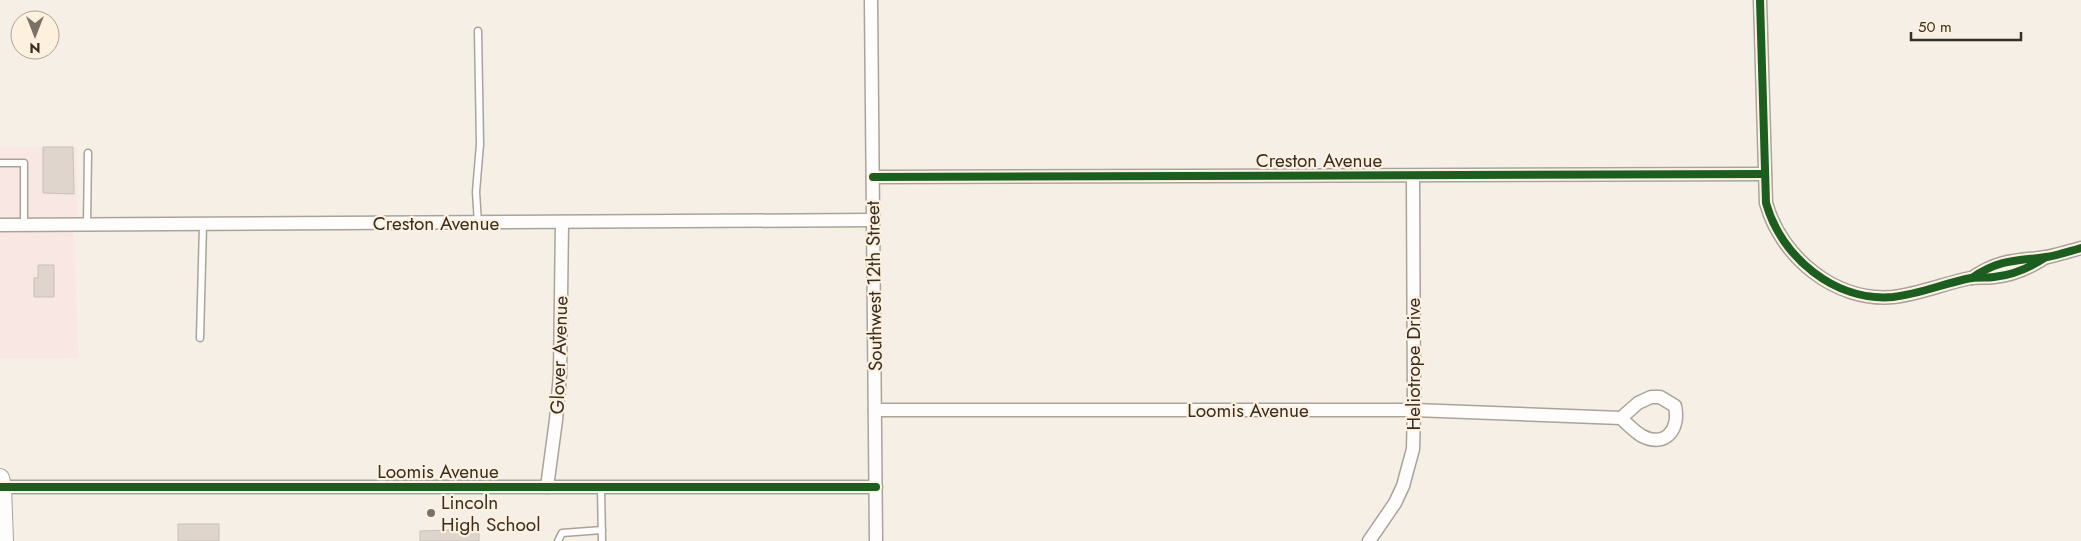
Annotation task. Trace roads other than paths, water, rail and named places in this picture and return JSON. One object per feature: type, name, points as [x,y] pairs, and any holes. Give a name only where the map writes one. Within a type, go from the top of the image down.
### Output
[{"type":"main road","points":[[1,484],[4,541]]},
{"type":"street","name":"Southwest 12th Street","points":[[871,0],[876,541]]},
{"type":"street","points":[[1760,0],[1766,203],[1774,228],[1787,248],[1804,265],[1828,282],[1866,296],[1890,297],[1913,294],[1972,278],[1992,266],[2021,258],[2046,257],[2081,248]]},
{"type":"street","name":"Creston Avenue","points":[[872,177],[1765,174]]},
{"type":"street","name":"Heliotrope Drive","points":[[1370,541],[1395,503],[1403,486],[1413,449],[1413,176]]},
{"type":"street","name":"Creston Avenue","points":[[0,225],[873,220]]},
{"type":"street","name":"Glover Avenue","points":[[547,487],[560,374],[562,222]]},
{"type":"street","name":"Loomis Avenue","points":[[875,410],[1414,410],[1621,418]]},
{"type":"street","name":"Loomis Avenue","points":[[1,484],[876,487]]},
{"type":"lane","points":[[478,31],[480,144],[476,192],[478,223]]},
{"type":"lane","points":[[87,224],[88,153]]},
{"type":"lane","points":[[0,162],[24,163],[24,225]]},
{"type":"lane","points":[[200,338],[203,225]]},
{"type":"lane","points":[[601,487],[602,541]]},
{"type":"lane","points":[[558,541],[562,533],[602,530]]},
{"type":"place","name":"Lincoln High School","points":[[431,513]]}]
